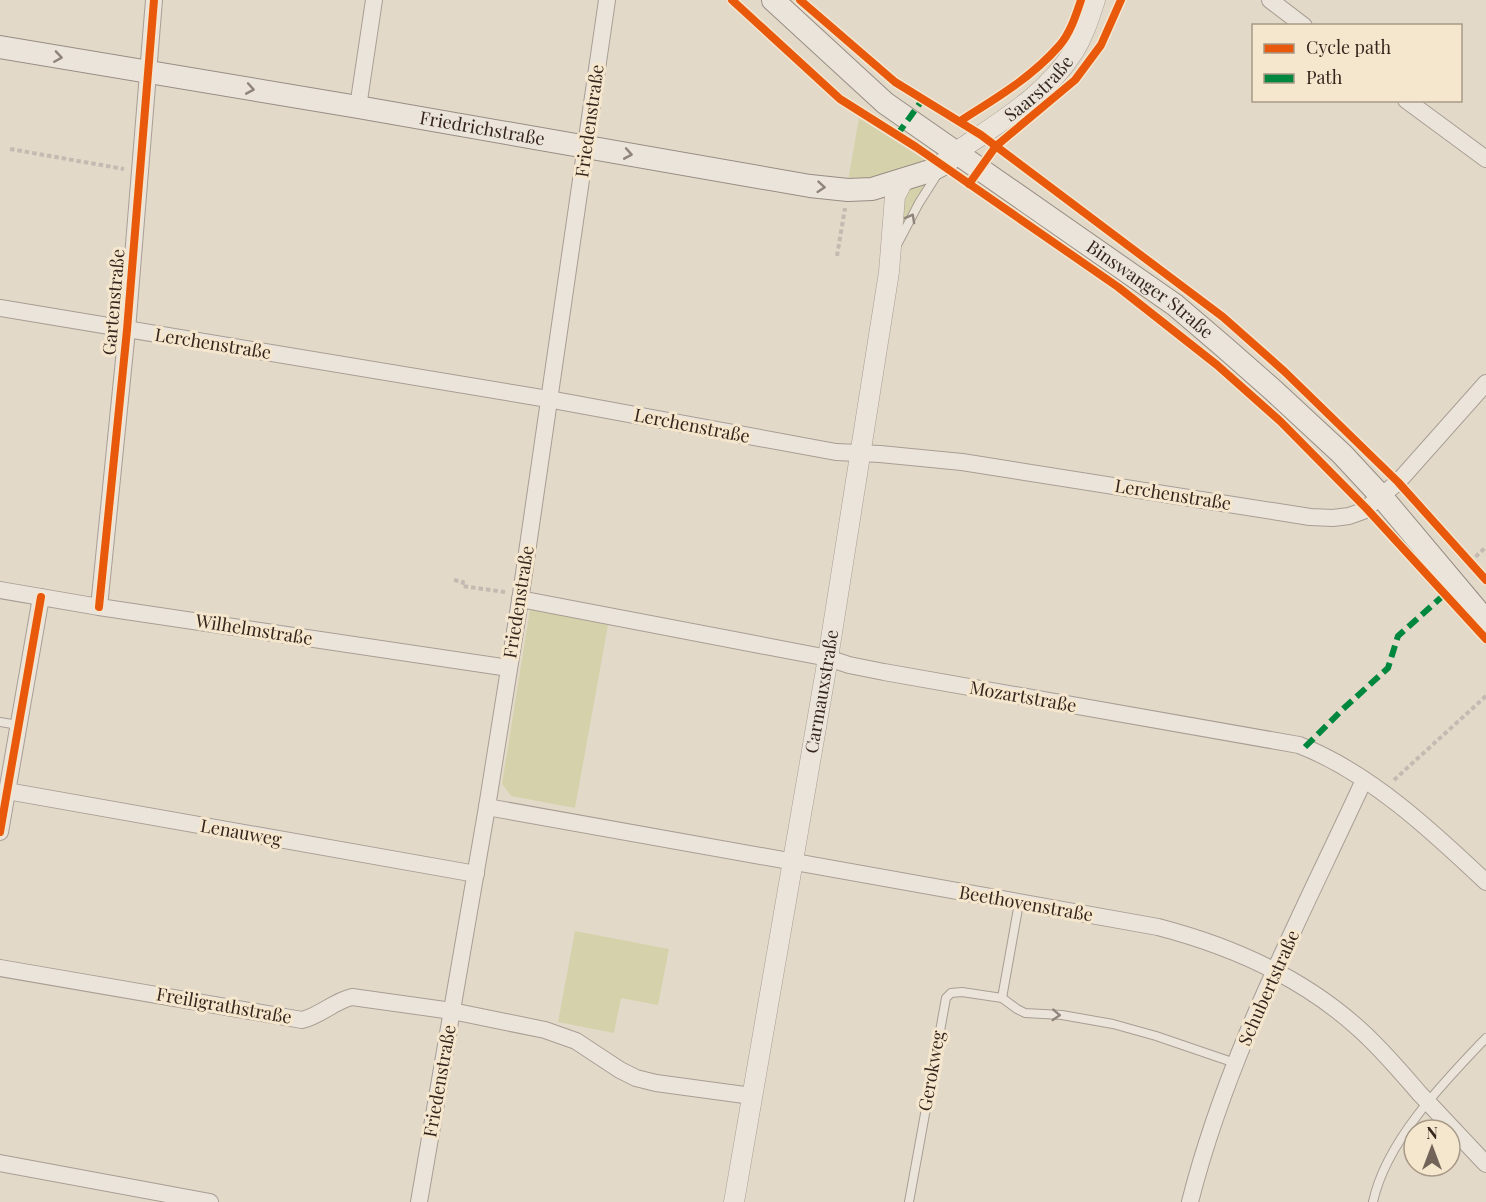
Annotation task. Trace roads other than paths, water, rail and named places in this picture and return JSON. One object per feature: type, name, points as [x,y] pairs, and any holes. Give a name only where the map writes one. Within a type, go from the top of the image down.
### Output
[{"type":"main road","name":"Binswanger Straße","points":[[773,0],[949,159],[1175,305],[1273,390],[1342,454],[1486,621]]},
{"type":"main road","name":"Friedrichstraße","points":[[0,47],[810,186],[848,190],[872,189],[903,181],[949,159]]},
{"type":"street","name":"Gartenstraße","points":[[99,607],[127,330],[154,0]]},
{"type":"street","points":[[358,107],[374,0]]},
{"type":"street","name":"Friedenstraße","points":[[419,1202],[509,668],[608,0]]},
{"type":"street","name":"Saarstraße","points":[[949,159],[1038,94],[1056,75],[1073,52],[1085,30],[1095,0]]},
{"type":"street","points":[[1270,0],[1301,24]]},
{"type":"street","points":[[1409,102],[1486,159]]},
{"type":"street","name":"Carmauxstraße","points":[[734,1202],[791,861],[828,658],[859,453],[890,272],[895,196],[903,181]]},
{"type":"street","name":"Lerchenstraße","points":[[0,308],[548,399],[836,452],[962,462],[1036,472],[1310,517],[1333,518],[1363,511],[1398,482],[1486,383]]},
{"type":"street","name":"Wilhelmstraße","points":[[0,590],[99,607],[509,668]]},
{"type":"street","name":"Mozartstraße","points":[[520,596],[828,658],[884,672],[1299,745],[1324,755],[1364,780],[1408,813],[1486,882]]},
{"type":"street","points":[[0,832],[41,597]]},
{"type":"street","name":"Schubertstraße","points":[[1190,1202],[1213,1122],[1235,1063],[1364,780]]},
{"type":"street","name":"Lenauweg","points":[[7,791],[476,874]]},
{"type":"street","name":"Beethovenstraße","points":[[487,807],[1158,927],[1235,951],[1276,970],[1321,998],[1358,1027],[1486,1164]]},
{"type":"street","name":"Freiligrathstraße","points":[[0,968],[302,1020],[343,999],[352,997],[452,1011],[545,1030],[576,1041],[636,1078],[656,1083],[752,1096]]},
{"type":"street","points":[[0,1163],[160,1198],[210,1202]]},
{"type":"lane","points":[[890,272],[903,232],[949,159]]},
{"type":"lane","points":[[0,722],[18,725]]},
{"type":"lane","points":[[1002,998],[1019,903]]},
{"type":"lane","name":"Gerokweg","points":[[909,1202],[946,998],[951,993],[962,992],[1002,998],[1025,1013],[1062,1015],[1113,1024],[1235,1063]]},
{"type":"lane","points":[[1373,1202],[1376,1187],[1399,1142],[1428,1102],[1486,1038]]}]
